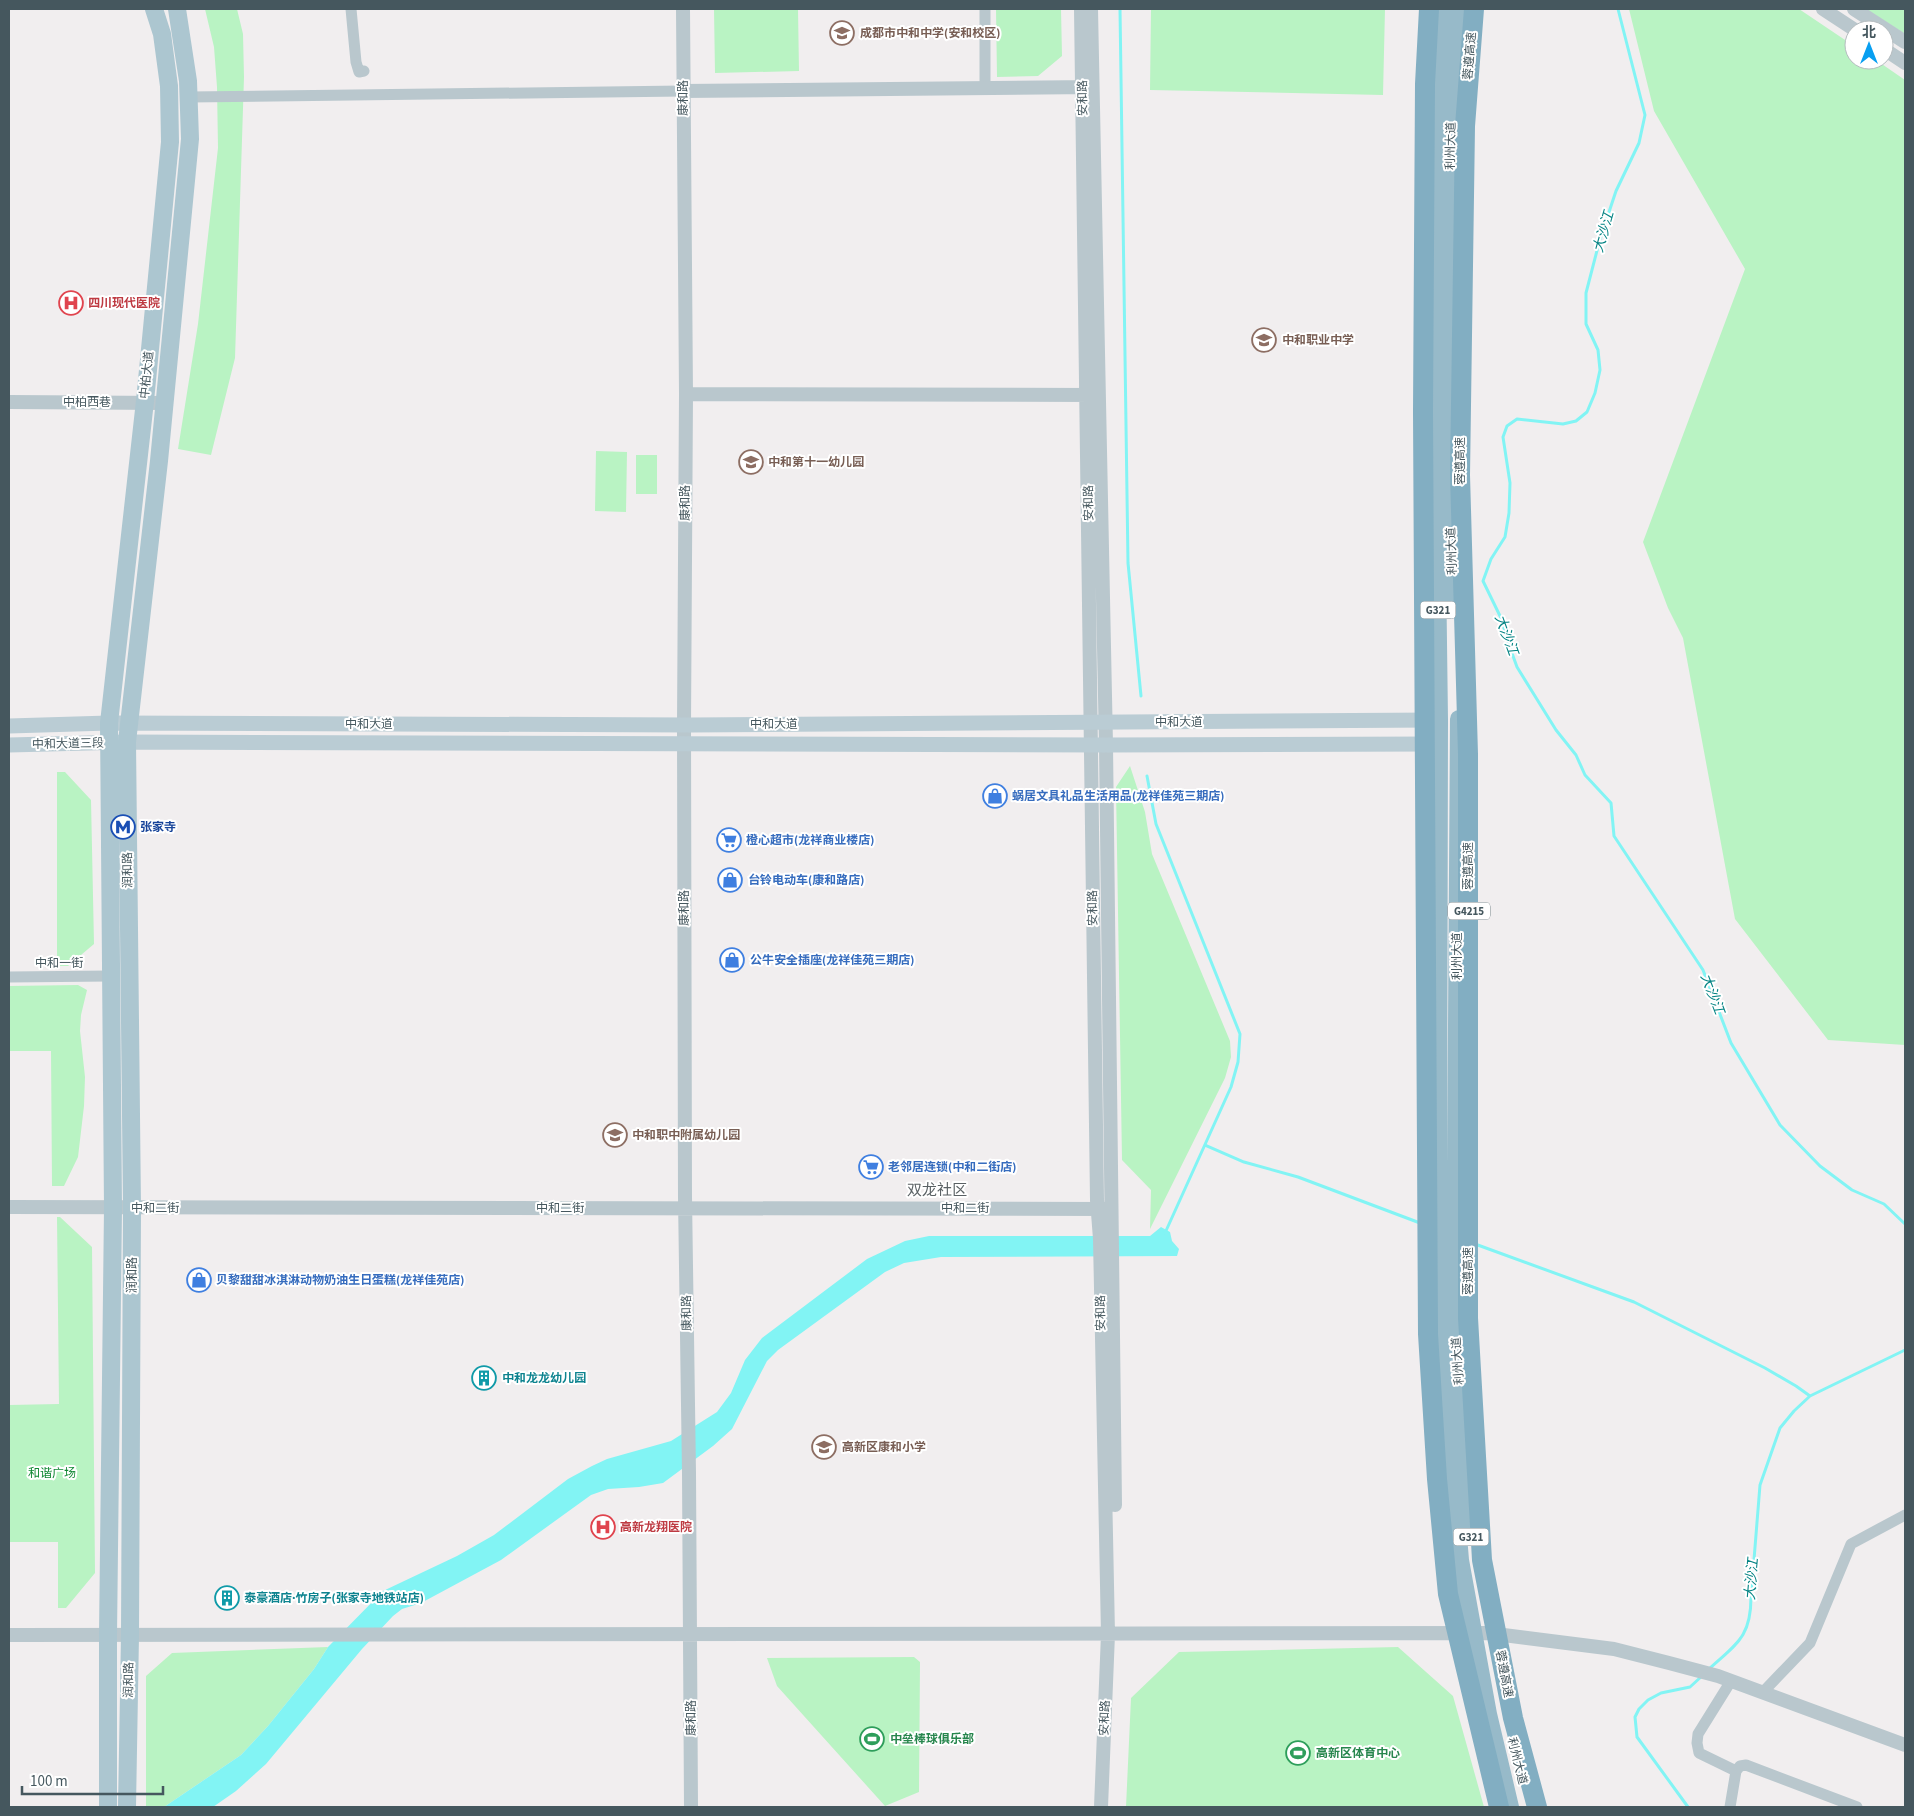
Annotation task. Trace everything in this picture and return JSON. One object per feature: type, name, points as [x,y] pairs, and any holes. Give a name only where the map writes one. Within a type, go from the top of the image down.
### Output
[{"type":"highway","points":[[1429,9],[1425,84],[1422,365],[1428,1334],[1437,1479],[1448,1594],[1499,1807]]},
{"type":"highway","name":"利州大道","points":[[1440,9],[1436,110],[1435,400],[1448,1261],[1488,1714],[1510,1807]]},
{"type":"highway","name":"利州大道","points":[[1447,1211],[1459,721],[1448,451],[1453,55],[1458,9]]},
{"type":"highway","name":"蓉遵高速","points":[[1474,9],[1465,126],[1460,475],[1468,754],[1468,1318],[1482,1560],[1513,1718],[1537,1807]]},
{"type":"highway","name":"利州大道","points":[[1481,1633],[1505,1711],[1528,1807]]},
{"type":"main road","name":"中柏大道","points":[[118,742],[109,723],[145,401],[170,142],[168,86],[162,34],[154,9]]},
{"type":"main road","name":"中柏大道","points":[[118,742],[128,723],[164,403],[190,139],[189,97],[177,9]]},
{"type":"main road","name":"中和大道","points":[[109,723],[684,725],[1440,720]]},
{"type":"main road","name":"中和大道三段","points":[[9,726],[109,723]]},
{"type":"main road","name":"中和大道","points":[[118,742],[1090,745],[1440,744]]},
{"type":"main road","name":"中和大道三段","points":[[9,745],[118,742]]},
{"type":"main road","name":"润和路","points":[[108,1807],[113,1204],[110,976],[118,742]]},
{"type":"main road","name":"润和路","points":[[118,742],[132,1204],[130,1635],[127,1807]]},
{"type":"street","points":[[352,9],[356,62],[359,72],[364,72]]},
{"type":"street","name":"康和路","points":[[683,9],[686,394],[684,725],[686,1204],[691,1807]]},
{"type":"street","points":[[985,9],[985,88]]},
{"type":"street","name":"安和路","points":[[1081,9],[1088,87]]},
{"type":"street","name":"安和路","points":[[1091,9],[1088,87],[1098,723],[1106,745],[1105,1204]]},
{"type":"street","points":[[1823,9],[1844,23]]},
{"type":"street","points":[[1854,9],[1905,42]]},
{"type":"street","points":[[1894,56],[1905,63]]},
{"type":"street","points":[[189,97],[1088,87]]},
{"type":"street","points":[[686,394],[1093,395]]},
{"type":"street","name":"中柏西巷","points":[[9,402],[145,401],[164,403]]},
{"type":"street","name":"安和路","points":[[1098,723],[1090,745],[1106,1239],[1112,1634],[1109,1807]]},
{"type":"street","name":"中和一街","points":[[9,977],[110,976]]},
{"type":"street","name":"中和二街","points":[[9,1198],[113,1204]]},
{"type":"street","name":"中和二街","points":[[9,1207],[113,1204],[1105,1204]]},
{"type":"street","points":[[1763,1692],[1810,1643],[1851,1544],[1905,1515]]},
{"type":"street","points":[[9,1636],[1481,1633],[1614,1650],[1693,1669],[1763,1692],[1905,1745]]},
{"type":"street","name":"安和路","points":[[1101,1807],[1112,1634]]},
{"type":"street","points":[[1725,1679],[1698,1734],[1697,1743],[1699,1753],[1736,1771]]},
{"type":"street","points":[[1730,1807],[1736,1771],[1740,1766],[1746,1765],[1857,1807]]},
{"type":"green space","points":[[205,9],[237,9],[243,34],[244,77],[235,358],[211,455],[178,449],[198,324],[218,148],[214,47]]},
{"type":"green space","points":[[714,9],[798,9],[799,71],[715,73]]},
{"type":"green space","points":[[996,9],[1061,9],[1062,56],[1038,76],[997,77]]},
{"type":"green space","points":[[1151,9],[1385,9],[1383,95],[1150,90]]},
{"type":"green space","points":[[1629,9],[1799,9],[1844,39],[1844,70],[1890,70],[1905,80],[1905,1045],[1828,1040],[1735,919],[1683,638],[1668,608],[1643,542],[1745,269],[1654,111]]},
{"type":"green space","points":[[1866,9],[1905,9],[1905,34],[1894,27],[1894,20],[1883,20]]},
{"type":"green space","points":[[596,451],[627,452],[626,512],[595,511]]},
{"type":"green space","points":[[636,455],[657,455],[657,494],[636,494]]},
{"type":"green space","points":[[1130,766],[1145,812],[1152,854],[1230,1041],[1231,1057],[1225,1078],[1150,1229],[1151,1190],[1122,1160],[1116,787]]},
{"type":"green space","points":[[57,772],[65,772],[91,800],[94,944],[68,966],[57,966]]},
{"type":"green space","points":[[78,985],[87,990],[81,1015],[80,1031],[85,1077],[84,1106],[78,1157],[64,1186],[52,1186],[51,1051],[9,1051],[9,986]]},
{"type":"green space","name":"和谐广场","points":[[57,1217],[60,1217],[92,1247],[95,1573],[66,1608],[58,1608],[58,1542],[9,1542],[9,1405],[59,1404]]},
{"type":"green space","points":[[328,1647],[314,1669],[268,1726],[241,1755],[164,1807],[146,1807],[146,1676],[172,1653]]},
{"type":"green space","name":"高新区体育中心","points":[[1398,1647],[1453,1696],[1484,1807],[1126,1807],[1131,1698],[1179,1652]]},
{"type":"green space","name":"中垒棒球俱乐部","points":[[914,1657],[920,1662],[919,1792],[885,1806],[777,1686],[767,1658]]},
{"type":"water","points":[[1161,1227],[1170,1232],[1172,1241],[1179,1249],[1177,1256],[941,1257],[904,1263],[885,1272],[778,1350],[767,1361],[732,1429],[713,1446],[663,1483],[608,1489],[591,1495],[501,1560],[421,1603],[402,1609],[362,1649],[266,1764],[236,1791],[213,1807],[164,1807],[241,1755],[268,1726],[314,1669],[328,1647],[383,1591],[457,1556],[494,1535],[568,1479],[592,1466],[607,1459],[671,1441],[717,1412],[731,1393],[745,1360],[762,1338],[867,1259],[905,1241],[929,1236],[1150,1236]]},
{"type":"waterway","points":[[1120,9],[1128,563],[1141,696]]},
{"type":"waterway","name":"大沙江","points":[[1618,9],[1645,115],[1639,143],[1616,191],[1600,239],[1586,293],[1586,324],[1598,350],[1600,370],[1595,393],[1587,412],[1576,421],[1563,424],[1517,419],[1507,426],[1503,437],[1510,483],[1509,513],[1505,537],[1491,559],[1483,581],[1501,618],[1517,667],[1556,730],[1576,755],[1585,775],[1611,803],[1614,836],[1703,970],[1731,1043],[1780,1125],[1820,1166],[1852,1190],[1884,1204],[1905,1224]]},
{"type":"waterway","points":[[1147,776],[1156,824],[1240,1034],[1238,1062],[1231,1087],[1165,1233]]},
{"type":"waterway","points":[[1205,1145],[1244,1162],[1298,1177],[1420,1223]]},
{"type":"waterway","points":[[1475,1244],[1634,1302],[1765,1368],[1810,1396]]},
{"type":"waterway","name":"大沙江","points":[[1708,1670],[1740,1639],[1748,1622],[1760,1485],[1780,1428],[1810,1396],[1905,1350]]},
{"type":"waterway","name":"大沙江","points":[[1688,1807],[1637,1737],[1635,1717],[1639,1709],[1648,1700],[1661,1693],[1690,1687],[1702,1676]]},
{"type":"place","name":"成都市中和中学(安和校区)","points":[[842,33]]},
{"type":"place","name":"四川现代医院","points":[[71,303]]},
{"type":"place","name":"中和职业中学","points":[[1264,340]]},
{"type":"place","name":"中和第十一幼儿园","points":[[751,462]]},
{"type":"place","name":"蜗居文具礼品生活用品(龙祥佳苑三期店)","points":[[995,796]]},
{"type":"place","name":"张家寺","points":[[123,827]]},
{"type":"place","name":"橙心超市(龙祥商业楼店)","points":[[729,840]]},
{"type":"place","name":"台铃电动车(康和路店)","points":[[730,880]]},
{"type":"place","name":"公牛安全插座(龙祥佳苑三期店)","points":[[732,960]]},
{"type":"place","name":"中和职中附属幼儿园","points":[[615,1135]]},
{"type":"place","name":"老邻居连锁(中和二街店)","points":[[871,1167]]},
{"type":"place","name":"贝黎甜甜冰淇淋动物奶油生日蛋糕(龙祥佳苑店)","points":[[199,1280]]},
{"type":"place","name":"中和龙龙幼儿园","points":[[484,1378]]},
{"type":"place","name":"高新区康和小学","points":[[824,1447]]},
{"type":"place","name":"高新龙翔医院","points":[[603,1527]]},
{"type":"place","name":"泰豪酒店·竹房子(张家寺地铁站店)","points":[[227,1598]]},
{"type":"place","name":"中垒棒球俱乐部","points":[[872,1739]]},
{"type":"place","name":"高新区体育中心","points":[[1298,1753]]},
{"type":"district","name":"双龙社区","points":[[937,1190]]}]
